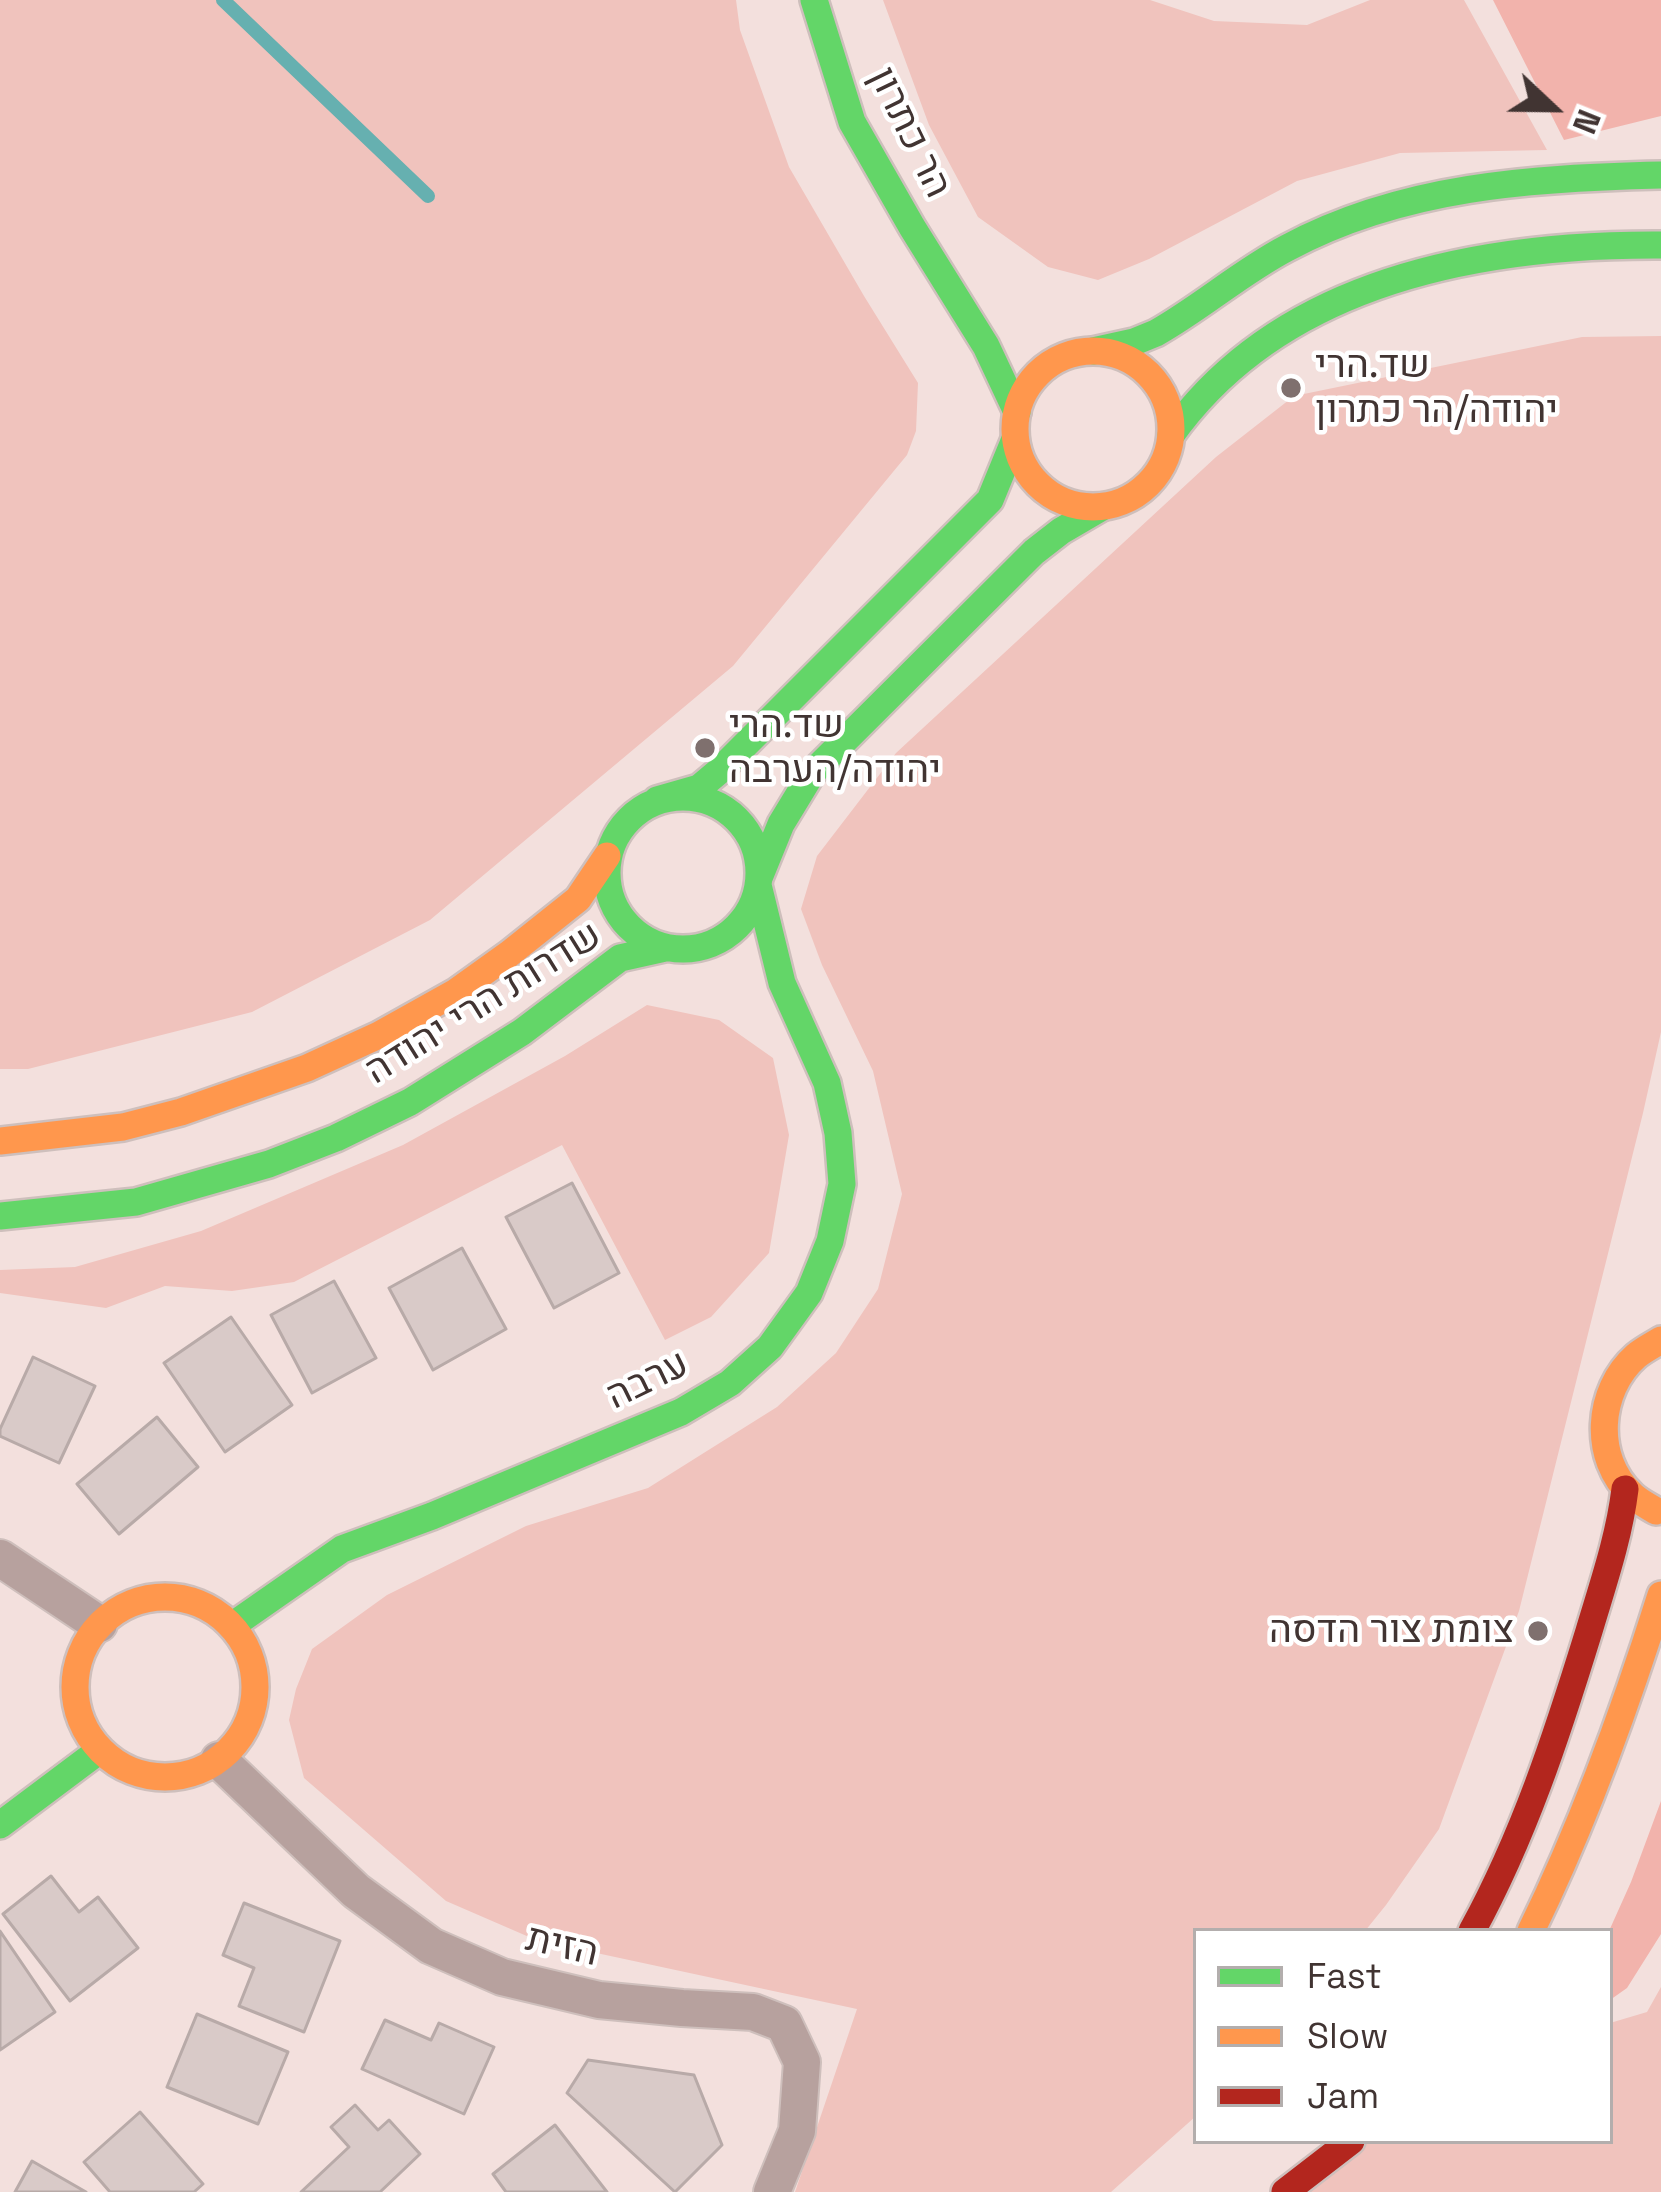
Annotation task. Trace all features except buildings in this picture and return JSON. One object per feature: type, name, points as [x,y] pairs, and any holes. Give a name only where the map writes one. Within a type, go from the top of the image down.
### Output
[{"type":"street","name":"הר כתרון","points":[[814,0],[852,122],[1002,376],[1016,425]]},
{"type":"street","points":[[1661,175],[1497,183],[1432,194],[1374,211],[1304,239],[1144,339],[1080,353],[1046,367],[1027,386],[989,500],[718,772],[699,788],[636,811],[618,831],[608,856],[606,883],[621,919],[641,938],[678,949],[716,943],[737,927],[753,905],[776,832],[792,799],[812,773],[1034,553],[1061,531],[1149,484],[1192,403],[1224,371],[1275,336],[1333,302],[1447,262],[1505,252],[1661,245]]},
{"type":"street","name":"הר כתרון","points":[[954,292],[988,324],[1018,340],[1080,353]]},
{"type":"street","points":[[1080,353],[1120,355],[1143,369],[1161,390],[1171,435]]},
{"type":"street","points":[[1016,425],[1030,476],[1050,495],[1075,506],[1102,507]]},
{"type":"street","points":[[656,800],[683,795],[709,800],[732,813],[750,834],[759,882]]},
{"type":"street","name":"שדרות הרי יהודה","points":[[0,1141],[122,1127],[307,1069],[456,992],[509,955],[578,899],[608,856]]},
{"type":"street","name":"ערבה","points":[[233,1625],[343,1549],[680,1412],[730,1383],[770,1347],[809,1293],[830,1241],[842,1184],[838,1133],[827,1083],[782,983],[759,882]]},
{"type":"street","name":"ערבה","points":[[678,949],[742,973],[779,996],[798,1017]]},
{"type":"street","name":"שדרות הרי יהודה","points":[[0,1216],[136,1202],[269,1164],[336,1138],[410,1102],[522,1032],[620,958],[678,949]]},
{"type":"street","points":[[1658,1336],[1618,1376],[1602,1418],[1604,1448],[1624,1489],[1661,1514]]},
{"type":"street","points":[[1474,1928],[1518,1842],[1545,1771],[1615,1543],[1624,1489]]},
{"type":"street","points":[[0,1558],[99,1624]]},
{"type":"street","points":[[1533,1928],[1562,1872],[1594,1790],[1661,1595]]},
{"type":"street","points":[[166,1596],[210,1607],[233,1625],[250,1651],[256,1680],[254,1711],[240,1738],[219,1760],[171,1778],[145,1776],[100,1750],[84,1728],[75,1687],[84,1647],[99,1624],[123,1606],[166,1596]]},
{"type":"street","points":[[0,1825],[100,1750]]},
{"type":"street","name":"הזית","points":[[219,1760],[356,1891],[430,1946],[502,1977],[599,2000],[753,2012],[784,2024],[802,2062],[797,2131],[772,2192]]},
{"type":"street","points":[[1274,2186],[1346,2144]]},
{"type":"street","points":[[1274,2186],[1291,2154]]},
{"type":"shaded area","points":[[0,0],[736,0],[740,30],[789,167],[918,383],[916,431],[907,455],[733,666],[430,920],[252,1012],[28,1069],[0,1069]]},
{"type":"shaded area","points":[[883,0],[1150,0],[1214,21],[1307,25],[1370,0],[1464,0],[1547,150],[1400,153],[1297,181],[1149,259],[1098,280],[1048,267],[978,217],[929,125]]},
{"type":"shaded area","points":[[1493,0],[1661,0],[1661,116],[1564,140]]},
{"type":"shaded area","points":[[1661,336],[1661,1032],[1519,1611],[1439,1829],[1367,1928],[1193,1928],[1193,2119],[1111,2192],[795,2192],[857,2009],[536,1940],[446,1901],[304,1778],[289,1720],[312,1649],[387,1595],[526,1526],[648,1488],[777,1407],[836,1353],[878,1289],[902,1194],[873,1071],[801,909],[817,856],[896,753],[1216,457],[1294,396],[1582,337]]},
{"type":"shaded area","points":[[647,1005],[719,1020],[773,1058],[789,1135],[769,1253],[711,1317],[665,1340],[562,1145],[294,1282],[232,1291],[165,1286],[106,1308],[0,1293],[0,1270],[75,1267],[201,1231],[403,1145]]},
{"type":"shaded area","points":[[1661,1801],[1661,1934],[1627,1988],[1613,1998],[1610,1928]]},
{"type":"shaded area","points":[[1661,1987],[1661,2192],[1302,2192],[1353,2144],[1613,2144],[1613,2022],[1647,2012]]},
{"type":"waterway","points":[[223,0],[428,196]]},
{"type":"traffic: fast","points":[[814,0],[852,122],[986,346],[1017,412]]},
{"type":"traffic: fast","points":[[1093,351],[1156,333],[1287,248],[1376,211],[1469,189],[1661,175]]},
{"type":"traffic: fast","points":[[1171,435],[1217,382],[1269,339],[1328,306],[1391,281],[1525,252],[1661,245]]},
{"type":"traffic: fast","points":[[657,800],[699,788],[718,772],[990,500],[1015,439]]},
{"type":"traffic: fast","points":[[759,878],[781,824],[812,773],[1034,552],[1102,507]]},
{"type":"traffic: fast","points":[[683,797],[712,802],[737,819],[754,844],[759,873],[754,902],[737,927],[712,944],[683,949],[654,944],[629,927],[612,902],[607,873],[612,844],[629,819],[654,802],[683,797]]},
{"type":"traffic: fast","points":[[233,1625],[342,1549],[681,1412],[730,1383],[770,1347],[809,1293],[830,1241],[842,1184],[838,1133],[827,1083],[782,983],[758,885]]},
{"type":"traffic: fast","points":[[0,1216],[136,1202],[269,1164],[336,1138],[410,1102],[522,1032],[620,958],[665,948]]},
{"type":"traffic: fast","points":[[0,1825],[100,1750]]},
{"type":"traffic: slow","points":[[1093,351],[1123,357],[1148,374],[1165,399],[1171,429],[1165,459],[1148,484],[1123,501],[1093,507],[1063,501],[1038,484],[1021,459],[1015,429],[1021,399],[1038,374],[1063,357],[1093,351]]},
{"type":"traffic: slow","points":[[0,1141],[123,1127],[181,1112],[307,1068],[379,1035],[456,992],[509,954],[578,899],[607,856]]},
{"type":"traffic: slow","points":[[1656,1511],[1619,1480],[1605,1444],[1604,1424],[1613,1387],[1623,1370],[1661,1340]]},
{"type":"traffic: slow","points":[[1532,1928],[1602,1766],[1661,1595]]},
{"type":"traffic: slow","points":[[165,1597],[200,1603],[229,1623],[249,1652],[255,1687],[249,1722],[229,1751],[200,1771],[165,1777],[130,1771],[101,1751],[81,1722],[75,1687],[81,1652],[101,1623],[130,1603],[165,1597]]},
{"type":"traffic: jam","points":[[1474,1928],[1508,1859],[1552,1747],[1610,1561],[1625,1489]]},
{"type":"traffic: jam","points":[[1285,2192],[1347,2144]]},
{"type":"place","name":"שד.הרי יהודה/הר כתרון","points":[[1291,388]]},
{"type":"place","name":"שד.הרי יהודה/הערבה","points":[[705,748]]},
{"type":"place","name":"צומת צור הדסה","points":[[1538,1631]]}]
